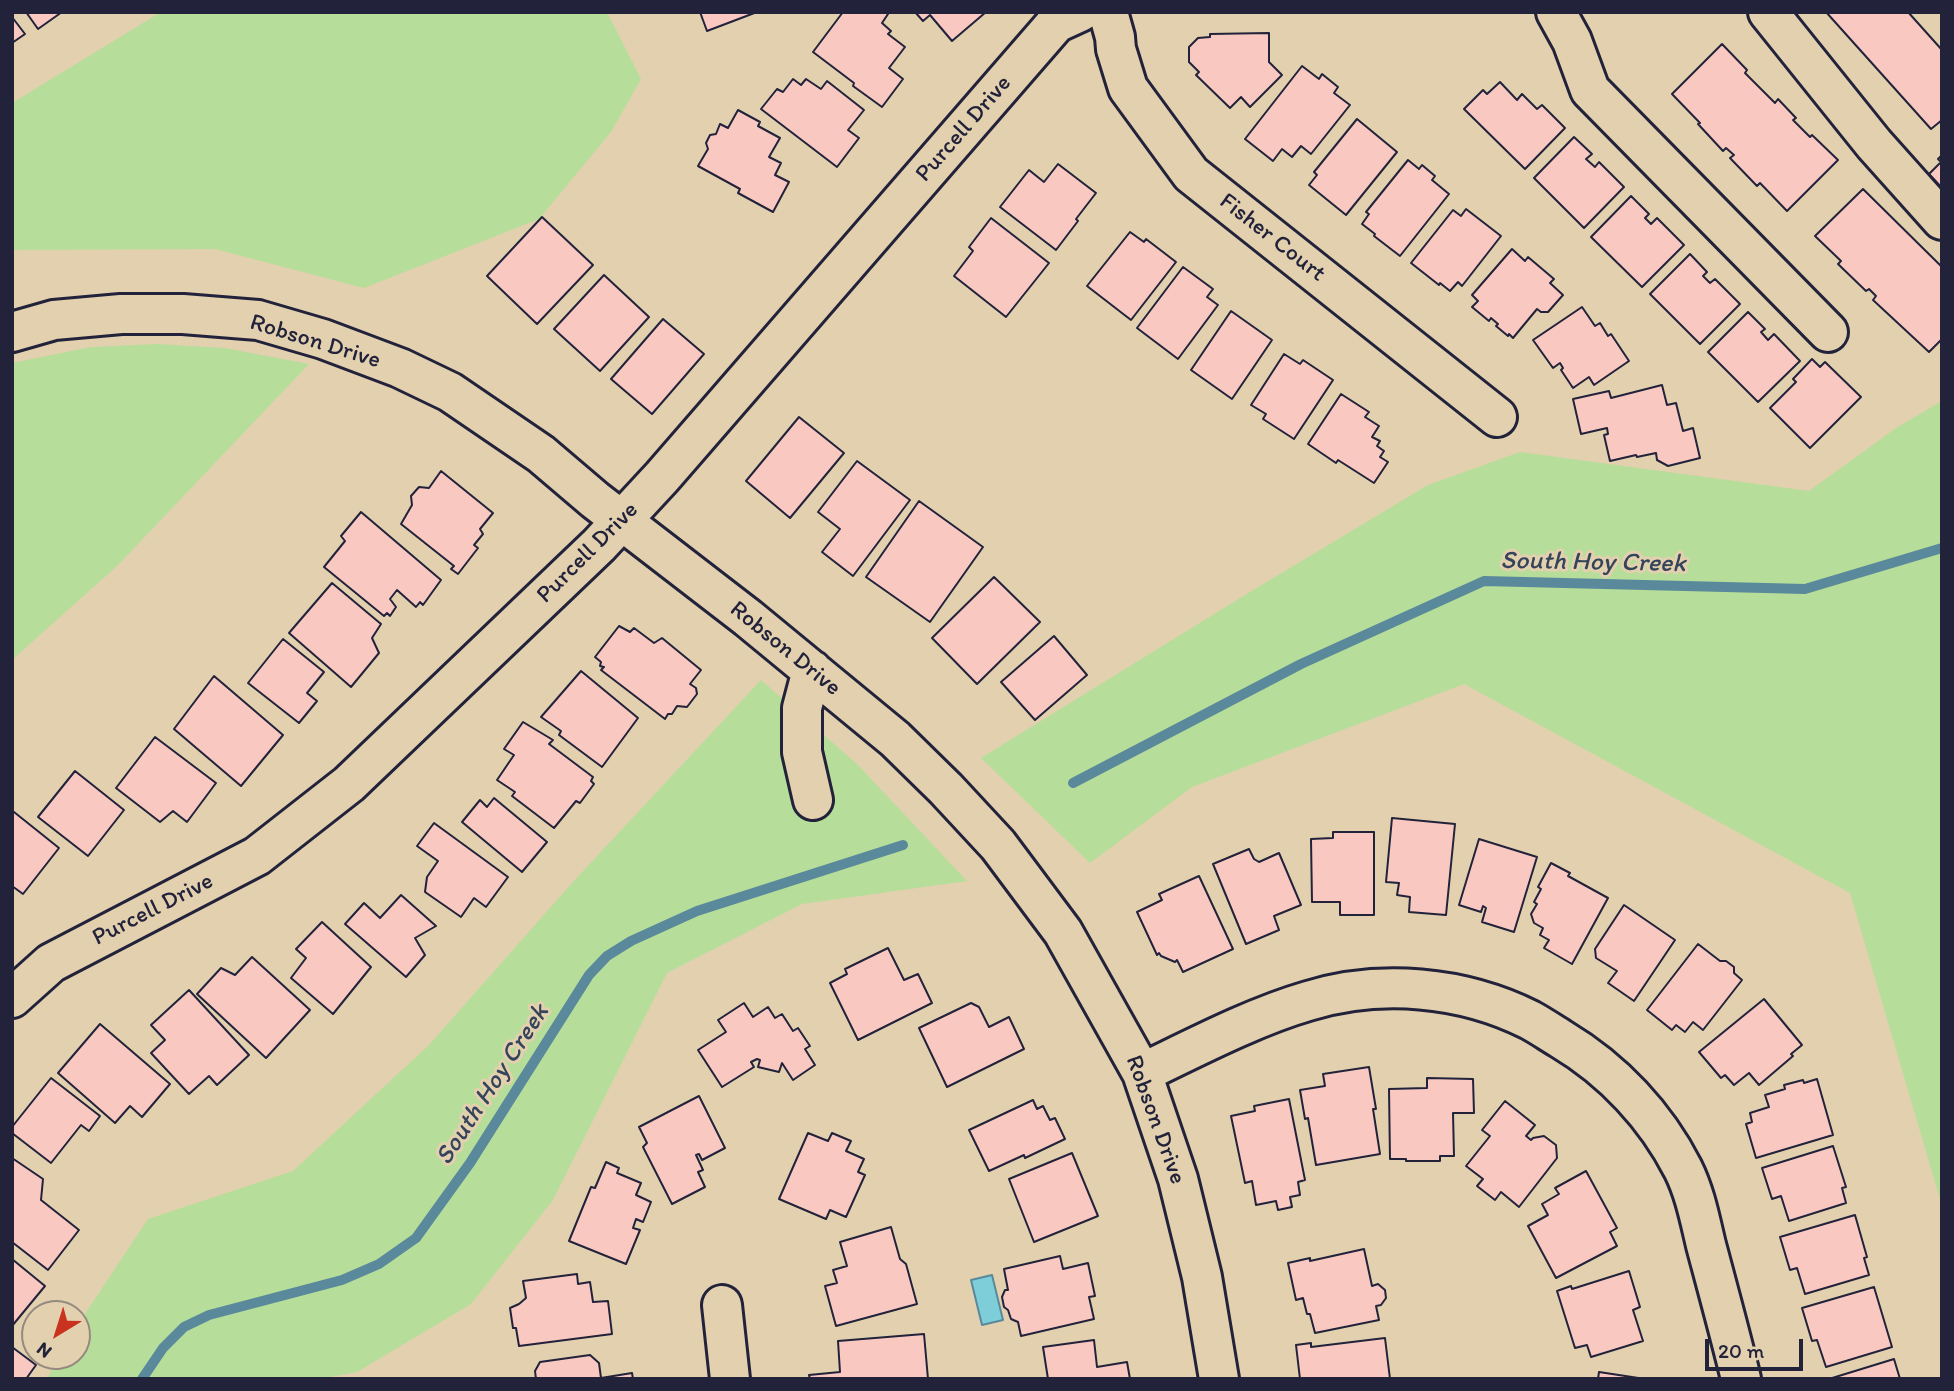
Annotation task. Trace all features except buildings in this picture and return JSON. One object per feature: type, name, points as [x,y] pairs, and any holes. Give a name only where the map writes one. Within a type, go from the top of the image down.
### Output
[{"type":"street","name":"Purcell Drive","points":[[12,998],[51,963],[257,856],[349,783],[599,545],[678,459],[1056,23],[1080,12]]},
{"type":"street","name":"Fisher Court","points":[[1108,12],[1115,37],[1115,49],[1128,88],[1191,174],[1497,417]]},
{"type":"street","points":[[1556,12],[1572,41],[1590,90],[1828,332]]},
{"type":"street","points":[[1768,12],[1874,144],[1942,220]]},
{"type":"street","name":"Robson Drive","points":[[12,332],[54,320],[121,314],[183,314],[258,320],[323,339],[400,368],[450,392],[541,454],[895,739],[998,845],[1063,932],[1142,1073],[1178,1179],[1202,1277],[1219,1379]]},
{"type":"street","points":[[812,670],[802,708],[802,752],[813,800]]},
{"type":"street","points":[[1142,1073],[1262,1018],[1309,1000],[1363,990],[1408,988],[1453,993],[1493,1004],[1530,1020],[1574,1047],[1614,1078],[1642,1106],[1684,1170],[1695,1202],[1741,1379]]},
{"type":"street","points":[[722,1305],[730,1379]]},
{"type":"green space","points":[[161,12],[607,12],[641,79],[611,132],[539,219],[364,288],[215,249],[12,250],[12,103]]},
{"type":"green space","points":[[157,344],[225,348],[309,364],[117,566],[12,660],[12,363],[91,347]]},
{"type":"green space","points":[[1942,401],[1942,1206],[1850,893],[1464,684],[1192,787],[1090,863],[981,758],[1428,485],[1520,452],[1809,491],[1896,428]]},
{"type":"green space","points":[[761,680],[857,764],[967,881],[802,904],[667,973],[553,1200],[471,1304],[357,1372],[320,1379],[47,1379],[51,1370],[91,1370],[91,1305],[148,1219],[293,1171],[429,1045],[572,883]]},
{"type":"water","points":[[992,1275],[1003,1320],[982,1325],[971,1280]]},
{"type":"waterway","name":"South Hoy Creek","points":[[1073,783],[1301,664],[1484,581],[1805,589],[1942,548]]},
{"type":"waterway","name":"South Hoy Creek","points":[[142,1379],[163,1348],[184,1327],[209,1315],[342,1280],[379,1264],[416,1238],[470,1163],[589,975],[607,956],[631,941],[697,911],[903,845]]}]
